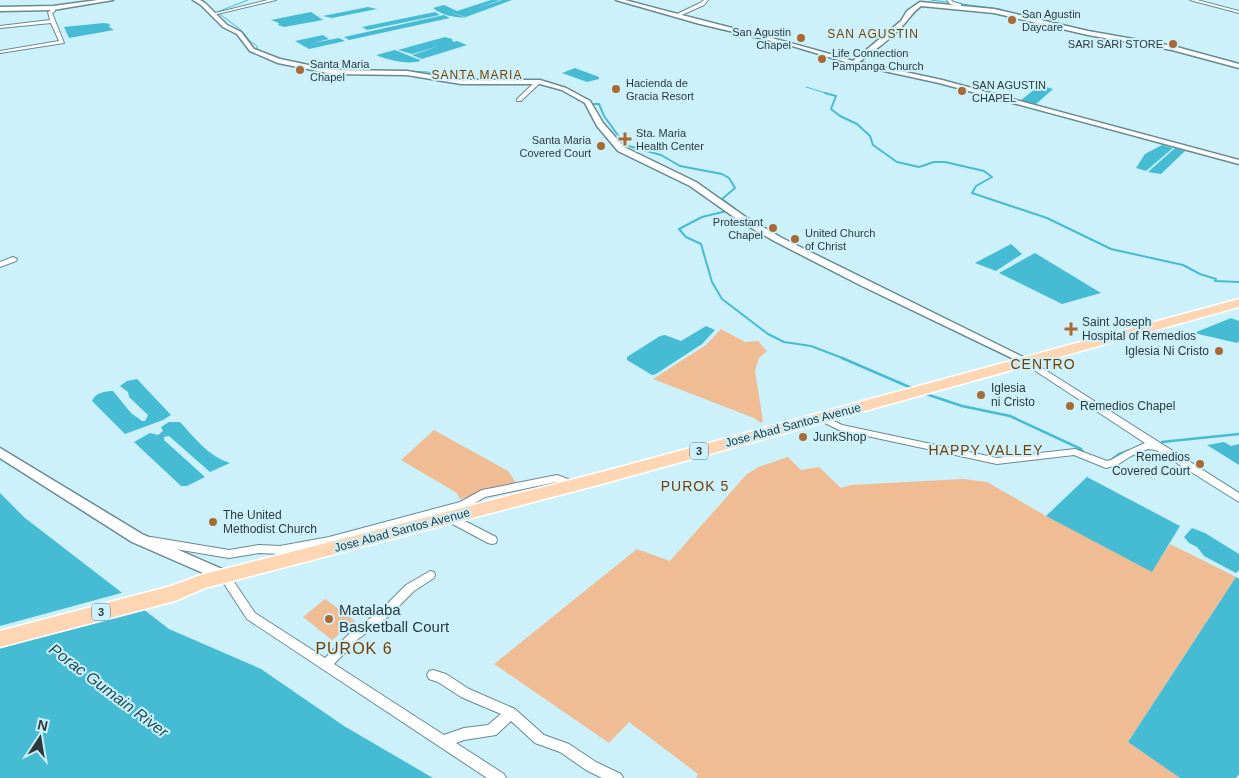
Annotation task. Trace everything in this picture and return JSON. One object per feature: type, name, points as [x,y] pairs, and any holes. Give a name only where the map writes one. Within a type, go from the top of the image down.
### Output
[{"type":"highway","name":"Jose Abad Santos Avenue","points":[[0,639],[175,593],[201,582],[490,507],[1239,303]]},
{"type":"highway","name":"Jose Abad Santos Avenue","points":[[0,632],[180,584],[201,582]]},
{"type":"street","points":[[0,9],[53,8],[110,0]]},
{"type":"street","points":[[196,0],[214,14],[225,26],[239,33],[246,44],[259,54],[309,68],[355,73],[407,73],[460,82],[538,82],[564,89],[588,102],[600,124],[621,149],[693,184],[744,220],[866,284],[1028,362],[1157,447],[1239,498]]},
{"type":"street","points":[[214,14],[274,0]]},
{"type":"street","points":[[619,0],[675,16],[791,44],[854,63],[940,81],[1239,162]]},
{"type":"street","points":[[675,16],[702,4],[706,0]]},
{"type":"street","points":[[949,0],[951,3],[959,6]]},
{"type":"street","points":[[1192,0],[1239,12]]},
{"type":"street","points":[[854,63],[903,22],[908,12],[918,4],[959,6],[994,11],[1050,25],[1173,48],[1239,66]]},
{"type":"street","points":[[0,52],[62,42],[50,12],[53,11],[53,8]]},
{"type":"street","points":[[0,27],[53,21]]},
{"type":"street","points":[[519,100],[538,82]]},
{"type":"street","points":[[0,265],[13,258]]},
{"type":"street","points":[[820,417],[838,427],[997,461],[1075,452],[1106,465],[1114,463],[1128,454],[1147,446],[1157,447]]},
{"type":"street","points":[[0,452],[137,538],[224,576],[251,616],[499,778]]},
{"type":"street","points":[[137,538],[229,554],[259,549],[280,550],[329,541],[432,514],[462,505],[487,492],[557,478],[565,481],[568,486]]},
{"type":"street","points":[[449,517],[492,540]]},
{"type":"street","points":[[326,664],[354,636],[384,614],[416,583],[430,575]]},
{"type":"street","points":[[433,675],[442,678],[465,693],[511,713],[540,739],[564,748],[591,766],[616,778]]},
{"type":"street","points":[[442,741],[464,734],[491,730],[511,713]]},
{"type":"shaded area","points":[[721,329],[745,342],[758,341],[767,351],[759,358],[755,371],[763,421],[761,423],[754,418],[653,379],[706,345]]},
{"type":"shaded area","points":[[434,430],[508,471],[517,484],[460,499],[457,493],[401,460]]},
{"type":"shaded area","points":[[788,457],[801,470],[819,467],[841,488],[851,485],[963,479],[987,482],[1046,516],[1152,571],[1170,544],[1236,577],[1128,742],[1180,778],[696,778],[698,774],[629,722],[609,743],[494,664],[637,549],[670,561],[746,475],[758,467]]},
{"type":"shaded area","name":"Matalaba Basketball Court","points":[[325,599],[355,621],[332,640],[303,617]]},
{"type":"water","points":[[491,0],[500,0],[475,9],[502,0],[512,0],[466,17],[450,12],[467,18],[453,17],[433,8],[444,5],[457,11]]},
{"type":"water","points":[[368,7],[377,9],[332,18],[323,16]]},
{"type":"water","points":[[311,12],[323,20],[284,27],[271,20]]},
{"type":"water","points":[[435,12],[440,15],[367,30],[362,27]]},
{"type":"water","points":[[444,15],[450,18],[349,40],[344,37]]},
{"type":"water","points":[[110,24],[109,27],[114,30],[69,38],[64,27]]},
{"type":"water","points":[[323,35],[329,39],[313,43],[339,38],[345,41],[309,49],[295,41]]},
{"type":"water","points":[[445,37],[452,39],[453,42],[457,41],[467,45],[422,59],[412,55],[439,46],[412,54],[398,50]]},
{"type":"water","points":[[395,50],[420,61],[398,61],[376,55]]},
{"type":"water","points":[[575,68],[599,77],[599,79],[587,82],[562,73]]},
{"type":"water","points":[[1040,85],[1053,89],[1035,105],[1020,101]]},
{"type":"water","points":[[1162,145],[1173,148],[1146,171],[1136,168],[1145,154]]},
{"type":"water","points":[[1175,148],[1185,151],[1161,174],[1148,172]]},
{"type":"water","points":[[1011,244],[1022,254],[996,271],[975,263]]},
{"type":"water","points":[[1035,253],[1101,293],[1062,304],[999,273]]},
{"type":"water","points":[[1231,318],[1239,321],[1239,341],[1237,343],[1194,333]]},
{"type":"water","points":[[706,326],[715,330],[702,344],[656,374],[652,375],[627,360],[627,357],[660,336],[665,335],[681,341]]},
{"type":"water","points":[[137,379],[171,415],[163,420],[125,434],[92,401],[95,396],[101,393],[113,391],[131,413],[145,421],[148,415],[129,397],[128,392],[120,386],[127,381]]},
{"type":"water","points":[[169,422],[180,422],[208,451],[230,463],[210,472],[169,436],[164,437],[164,440],[205,477],[187,486],[181,486],[134,442],[150,433],[158,435],[163,431],[161,427]]},
{"type":"water","points":[[1224,442],[1231,446],[1239,444],[1239,465],[1207,445]]},
{"type":"water","points":[[1087,477],[1180,526],[1152,572],[1046,516]]},
{"type":"water","name":"Porac Gumain River","points":[[0,493],[25,518],[169,629],[261,669],[344,726],[433,778],[0,778]]},
{"type":"water","points":[[1192,528],[1205,533],[1239,554],[1239,570],[1236,573],[1204,556],[1197,547],[1189,543],[1184,537]]},
{"type":"water","points":[[1236,577],[1239,579],[1239,774],[1236,778],[1180,778],[1128,742]]},
{"type":"pier","points":[[125,592],[143,606],[0,645],[0,626]]},
{"type":"waterway","points":[[248,0],[217,12],[241,30],[256,45],[258,50],[264,53]]},
{"type":"waterway","points":[[931,0],[1000,9],[1022,16]]},
{"type":"waterway","points":[[1076,28],[1100,33]]},
{"type":"waterway","points":[[1182,48],[1239,63]]},
{"type":"waterway","points":[[272,56],[293,62]]},
{"type":"waterway","points":[[315,67],[380,71]]},
{"type":"waterway","points":[[408,71],[428,72],[446,78]]},
{"type":"waterway","points":[[806,87],[829,94]]},
{"type":"waterway","points":[[825,93],[836,96],[831,109],[840,116],[857,124],[870,136],[873,145],[897,162],[919,167],[934,162],[945,162],[984,171],[992,177],[976,186],[972,193],[1047,218],[1111,249],[1183,265],[1200,274],[1216,279],[1215,281],[1239,282]]},
{"type":"waterway","points":[[590,104],[599,104],[604,116],[625,145],[661,155],[680,166],[722,174],[729,178],[735,188],[722,199],[735,209],[702,217],[679,229],[686,237],[701,244],[712,282],[722,299],[768,334],[784,342],[811,346],[845,359]]},
{"type":"waterway","points":[[842,358],[914,389]]},
{"type":"waterway","points":[[923,393],[962,406],[1010,416],[1081,449],[1085,454]]},
{"type":"waterway","points":[[1162,442],[1239,434]]},
{"type":"waterway","points":[[1107,463],[1119,454],[1128,451]]},
{"type":"place","name":"San Agustin Daycare","points":[[1012,20]]},
{"type":"place","name":"San Agustin Chapel","points":[[801,38]]},
{"type":"place","name":"SARI SARI STORE","points":[[1173,44]]},
{"type":"place","name":"Life Connection Pampanga Church","points":[[822,59]]},
{"type":"place","name":"Santa Maria Chapel","points":[[300,70]]},
{"type":"place","name":"Hacienda de Gracia Resort","points":[[616,89]]},
{"type":"place","name":"SAN AGUSTIN CHAPEL","points":[[962,91]]},
{"type":"place","name":"Sta. Maria Health Center","points":[[625,139]]},
{"type":"place","name":"Santa Maria Covered Court","points":[[601,146]]},
{"type":"place","name":"Protestant Chapel","points":[[773,228]]},
{"type":"place","name":"United Church of Christ","points":[[795,239]]},
{"type":"place","name":"Saint Joseph Hospital of Remedios","points":[[1071,329]]},
{"type":"place","name":"Iglesia Ni Cristo","points":[[1219,351]]},
{"type":"place","name":"Iglesia ni Cristo","points":[[981,395]]},
{"type":"place","name":"Remedios Chapel","points":[[1070,406]]},
{"type":"place","name":"JunkShop","points":[[803,437]]},
{"type":"place","name":"Remedios Covered Court","points":[[1200,464]]},
{"type":"place","name":"The United Methodist Church","points":[[213,522]]},
{"type":"place","name":"Matalaba Basketball Court","points":[[329,619]]},
{"type":"district","name":"SAN AGUSTIN","points":[[873,34]]},
{"type":"district","name":"SANTA MARIA","points":[[477,75]]},
{"type":"district","name":"CENTRO","points":[[1043,364]]},
{"type":"district","name":"HAPPY VALLEY","points":[[986,450]]},
{"type":"district","name":"PUROK 5","points":[[695,486]]},
{"type":"district","name":"PUROK 6","points":[[354,648]]}]
